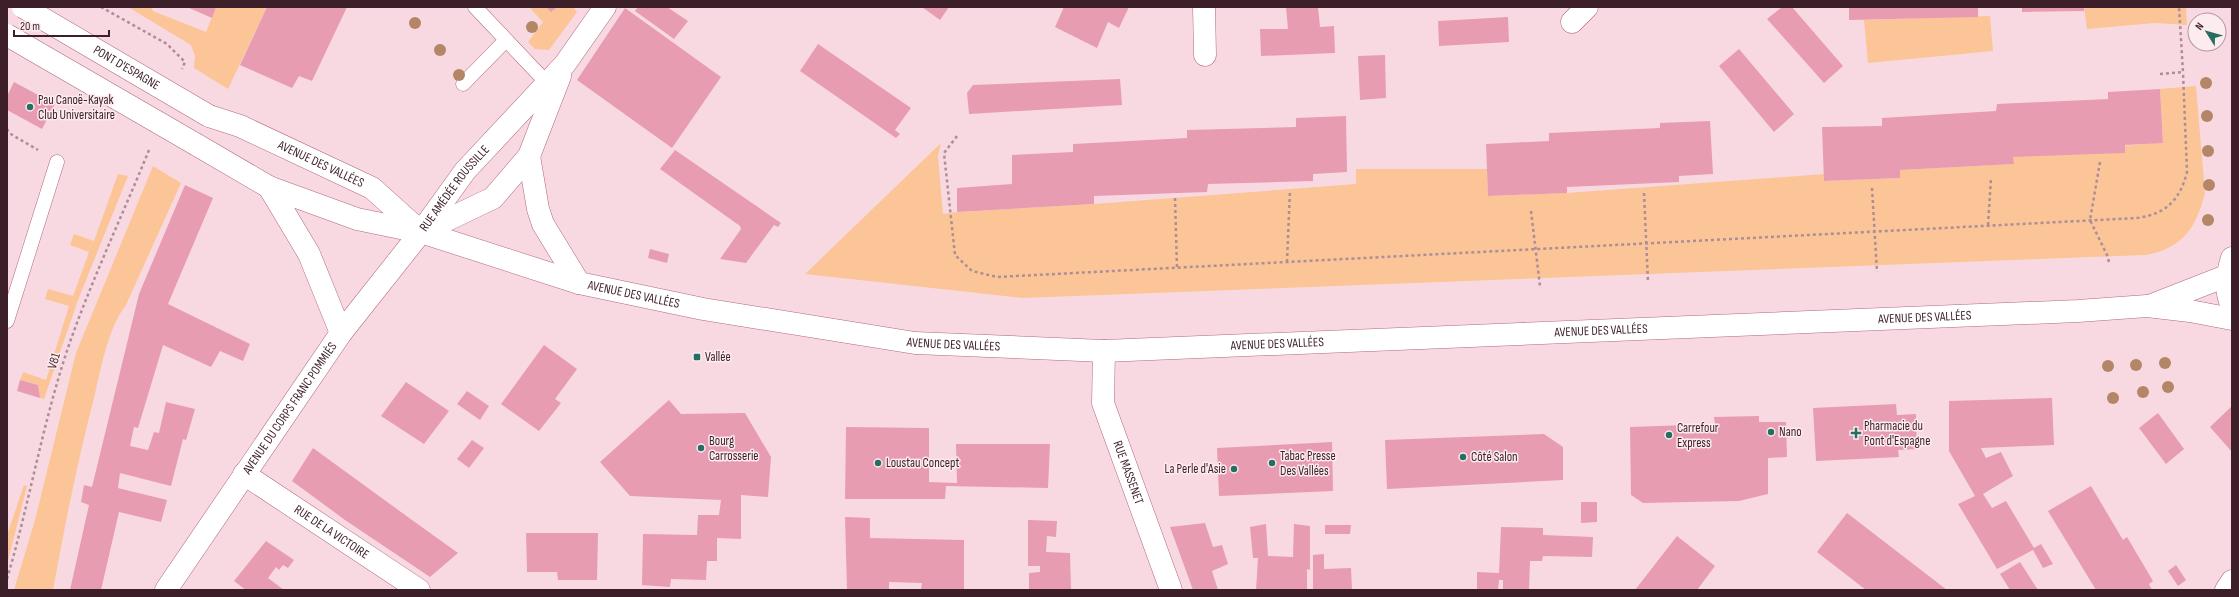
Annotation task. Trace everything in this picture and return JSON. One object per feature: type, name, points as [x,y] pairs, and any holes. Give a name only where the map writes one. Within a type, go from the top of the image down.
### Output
[{"type":"street","name":"PONT D'ESPAGNE","points":[[23,7],[209,116]]},
{"type":"street","name":"RUE AMÉDÉE ROUSSILLE","points":[[421,232],[465,171],[565,64],[605,7]]},
{"type":"street","points":[[1204,7],[1205,55]]},
{"type":"street","name":"AVENUE DES VALLÉES","points":[[7,35],[269,187],[357,219],[421,232],[579,283],[703,309],[915,343],[1104,351],[2078,311],[2147,306],[2190,311],[2232,319]]},
{"type":"street","name":"RUE AMÉDÉE ROUSSILLE","points":[[421,232],[492,198],[529,156],[565,64]]},
{"type":"street","name":"AVENUE DES VALLÉES","points":[[209,116],[240,126],[372,188],[421,232]]},
{"type":"street","points":[[529,156],[538,209],[543,224],[579,283]]},
{"type":"street","points":[[269,187],[309,254],[341,333]]},
{"type":"street","name":"AVENUE DU CORPS FRANC POMMIÈS","points":[[166,590],[341,333],[421,232]]},
{"type":"street","name":"AVENUE DES VALLÉES","points":[[2147,306],[2229,267]]},
{"type":"street","points":[[2229,267],[2229,300],[2232,306]]},
{"type":"street","name":"RUE MASSENET","points":[[1104,351],[1103,403],[1171,590]]},
{"type":"street","name":"RUE DE LA VICTOIRE","points":[[244,474],[419,590]]},
{"type":"street","points":[[2226,590],[2232,581]]},
{"type":"lane","points":[[475,7],[547,83]]},
{"type":"lane","points":[[463,84],[506,40]]},
{"type":"lane","points":[[7,320],[57,162]]},
{"type":"path","points":[[957,136],[944,153],[955,255],[972,271],[997,277],[2090,220],[2155,215],[2172,202],[2183,186],[2187,172],[2179,7]]},
{"type":"path","points":[[2160,74],[2183,72]]},
{"type":"path","points":[[7,129],[9,133],[57,162]]},
{"type":"path","name":"V81","points":[[7,579],[24,523],[46,419],[70,342],[146,157]]},
{"type":"path","points":[[2100,162],[2090,220],[2108,257],[2109,263]]},
{"type":"path","points":[[1988,225],[1991,178]]},
{"type":"path","points":[[1872,188],[1877,272]]},
{"type":"path","points":[[1287,262],[1290,190]]},
{"type":"path","points":[[1644,193],[1648,282]]},
{"type":"path","points":[[1175,198],[1177,268]]},
{"type":"path","points":[[1531,211],[1540,286]]},
{"type":"shaded area","points":[[128,7],[151,7],[153,11],[206,32],[216,7],[267,7],[228,89],[194,68],[195,56],[191,45]]},
{"type":"shaded area","points":[[529,7],[573,7],[577,12],[549,50],[535,49],[528,42],[543,22]]},
{"type":"shaded area","points":[[2084,7],[2186,7],[2187,25],[2155,23],[2087,29]]},
{"type":"shaded area","points":[[1990,16],[1993,51],[1868,63],[1864,20]]},
{"type":"shaded area","points":[[2196,86],[2205,193],[2192,226],[2179,242],[2159,252],[2146,255],[1022,298],[805,274],[941,143],[938,156],[943,214],[1356,184],[1356,169],[1487,169],[1488,196],[1567,193],[1824,174],[1825,181],[1900,178],[1900,170],[2013,164],[2013,157],[2163,142],[2160,89]]},
{"type":"shaded area","points":[[153,166],[181,183],[126,305],[115,324],[106,347],[77,467],[53,590],[14,590],[35,520],[76,353]]},
{"type":"shaded area","points":[[118,174],[128,176],[78,300],[44,399],[40,398],[38,385],[20,380],[23,372],[46,380],[69,306],[45,299],[48,289],[73,296],[89,252],[70,245],[74,234],[94,241]]},
{"type":"shaded area","points":[[24,485],[27,486],[7,565],[7,535]]},
{"type":"building","points":[[187,7],[216,7],[212,18]]},
{"type":"building","points":[[267,7],[347,7],[312,81],[299,76],[292,88],[240,65]]},
{"type":"building","points":[[546,7],[557,7],[551,12]]},
{"type":"building","points":[[638,7],[667,7],[688,21],[674,39],[635,11]]},
{"type":"building","points":[[922,7],[949,7],[940,20]]},
{"type":"building","points":[[1064,7],[1129,7],[1119,28],[1108,22],[1097,48],[1055,27]]},
{"type":"building","points":[[1286,7],[1318,7],[1320,27],[1334,26],[1335,53],[1261,56],[1260,29],[1288,29]]},
{"type":"building","points":[[1782,7],[1792,7],[1843,66],[1824,83],[1767,19]]},
{"type":"building","points":[[1849,7],[1978,7],[1978,17],[1849,20]]},
{"type":"building","points":[[2022,7],[2084,7],[2084,11],[2022,12]]},
{"type":"building","points":[[625,8],[721,77],[672,148],[577,80]]},
{"type":"building","points":[[1508,17],[1509,42],[1439,46],[1438,21]]},
{"type":"building","points":[[818,44],[911,108],[895,130],[900,134],[896,138],[800,71]]},
{"type":"building","points":[[1739,49],[1794,114],[1774,132],[1719,66]]},
{"type":"building","points":[[1385,55],[1386,98],[1360,100],[1358,56]]},
{"type":"building","points":[[1120,79],[1122,105],[969,114],[967,93],[973,85]]},
{"type":"building","name":"Pau Canoë-Kayak Club Universitaire","points":[[14,82],[55,104],[42,129],[7,110],[7,96]]},
{"type":"building","points":[[2160,89],[2163,143],[2125,145],[2125,153],[2013,157],[2014,164],[1900,170],[1900,178],[1824,181],[1822,127],[1882,126],[1882,118],[1996,111],[1997,104],[2108,99],[2108,92]]},
{"type":"building","points":[[1346,116],[1347,172],[1313,174],[1313,181],[1208,184],[1207,192],[1094,196],[1094,204],[957,212],[957,188],[1012,184],[1012,155],[1073,152],[1073,144],[1187,138],[1187,130],[1296,127],[1296,118]]},
{"type":"building","points":[[1710,121],[1713,174],[1679,176],[1679,182],[1567,187],[1567,193],[1488,196],[1486,144],[1549,141],[1549,133],[1660,128],[1660,123]]},
{"type":"building","points":[[675,150],[781,223],[778,227],[774,225],[746,263],[720,259],[741,229],[740,226],[660,169]]},
{"type":"building","points":[[185,185],[213,198],[168,304],[250,344],[243,361],[220,351],[211,367],[163,345],[138,428],[134,427],[130,446],[148,450],[154,432],[159,433],[166,402],[195,409],[186,440],[183,439],[171,486],[120,473],[118,488],[167,500],[161,522],[119,512],[101,590],[70,590],[89,505],[81,502],[84,485],[92,487],[139,294]]},
{"type":"building","points":[[650,249],[669,254],[667,263],[648,258]]},
{"type":"building","points":[[544,345],[577,369],[555,399],[561,403],[539,431],[501,404]]},
{"type":"building","points":[[20,380],[38,385],[40,398],[17,391]]},
{"type":"building","points":[[406,382],[449,411],[424,444],[381,416]]},
{"type":"building","points":[[467,391],[489,406],[480,420],[457,404]]},
{"type":"building","points":[[2052,398],[2054,445],[1981,448],[1986,458],[2001,452],[2013,476],[1983,494],[1992,508],[2006,501],[2034,548],[2041,544],[2053,564],[2043,568],[2033,550],[1997,569],[1958,504],[1975,496],[1949,451],[1949,401]]},
{"type":"building","points":[[669,400],[681,414],[745,413],[771,457],[768,497],[741,495],[741,539],[717,538],[717,561],[707,561],[706,580],[671,579],[670,587],[642,585],[643,534],[697,535],[698,515],[719,515],[721,500],[630,496],[600,462]]},
{"type":"building","points":[[1896,404],[1897,415],[1916,414],[1917,449],[1898,450],[1899,457],[1816,461],[1813,408]]},
{"type":"building","points":[[2232,406],[2232,452],[2210,427]]},
{"type":"building","points":[[2158,413],[2184,449],[2166,464],[2139,428]]},
{"type":"building","points":[[1759,416],[1759,422],[1786,422],[1787,457],[1768,458],[1768,494],[1739,501],[1643,503],[1631,495],[1630,427],[1715,424],[1714,417]]},
{"type":"building","points":[[846,427],[929,428],[929,482],[957,483],[956,444],[1050,444],[1048,488],[946,486],[945,499],[845,499]]},
{"type":"building","points":[[1544,434],[1563,447],[1563,480],[1387,489],[1385,440]]},
{"type":"building","points":[[472,440],[484,448],[469,468],[457,459]]},
{"type":"building","points":[[1332,442],[1333,491],[1219,496],[1217,448]]},
{"type":"building","points":[[313,448],[458,553],[430,577],[345,520],[292,481]]},
{"type":"building","points":[[2091,486],[2123,540],[2127,537],[2153,581],[2149,584],[2152,590],[2096,590],[2048,511]]},
{"type":"building","points":[[1581,502],[1597,502],[1597,522],[1581,523]]},
{"type":"building","points":[[1847,513],[1947,590],[1866,590],[1817,552]]},
{"type":"building","points":[[845,517],[870,518],[870,538],[964,540],[964,589],[921,589],[922,583],[889,582],[889,589],[847,589]]},
{"type":"building","points":[[1028,520],[1057,521],[1056,537],[1047,536],[1046,552],[1070,553],[1071,590],[1029,590],[1029,573],[1040,572],[1040,566],[1028,566]]},
{"type":"building","points":[[1205,523],[1213,547],[1222,545],[1228,564],[1212,571],[1218,590],[1193,590],[1170,527]]},
{"type":"building","points":[[1266,524],[1268,556],[1293,557],[1294,524],[1310,526],[1310,570],[1307,569],[1307,590],[1256,590],[1258,558],[1253,558],[1250,527]]},
{"type":"building","points":[[1325,525],[1351,525],[1350,534],[1325,534]]},
{"type":"building","points":[[1501,527],[1543,528],[1543,535],[1593,537],[1592,557],[1543,556],[1542,561],[1530,561],[1529,590],[1503,590],[1503,580],[1499,580],[1498,590],[1477,590],[1477,572],[1499,573]]},
{"type":"building","points":[[526,533],[598,533],[597,580],[558,580],[557,572],[527,572]]},
{"type":"building","points":[[1677,536],[1715,566],[1697,590],[1635,590]]},
{"type":"building","points":[[266,541],[294,560],[288,568],[283,565],[279,570],[276,567],[268,578],[284,590],[246,590],[234,581]]},
{"type":"building","points":[[1324,554],[1324,569],[1351,568],[1352,590],[1313,590],[1313,555]]},
{"type":"building","points":[[2020,562],[2038,590],[2010,590],[2000,574]]},
{"type":"building","points":[[2176,565],[2186,580],[2178,586],[2168,571]]},
{"type":"place","name":"Pau Canoë-Kayak Club Universitaire","points":[[30,107]]},
{"type":"place","name":"Vallée","points":[[697,357]]},
{"type":"place","name":"Nano","points":[[1771,432]]},
{"type":"place","name":"Pharmacie du Pont d'Espagne","points":[[1856,433]]},
{"type":"place","name":"Carrefour Express","points":[[1669,435]]},
{"type":"place","name":"Bourg Carrosserie","points":[[701,448]]},
{"type":"place","name":"Côté Salon","points":[[1463,457]]},
{"type":"place","name":"Loustau Concept","points":[[878,463]]},
{"type":"place","name":"Tabac Presse Des Vallées","points":[[1272,463]]},
{"type":"place","name":"La Perle d'Asie","points":[[1234,469]]}]
